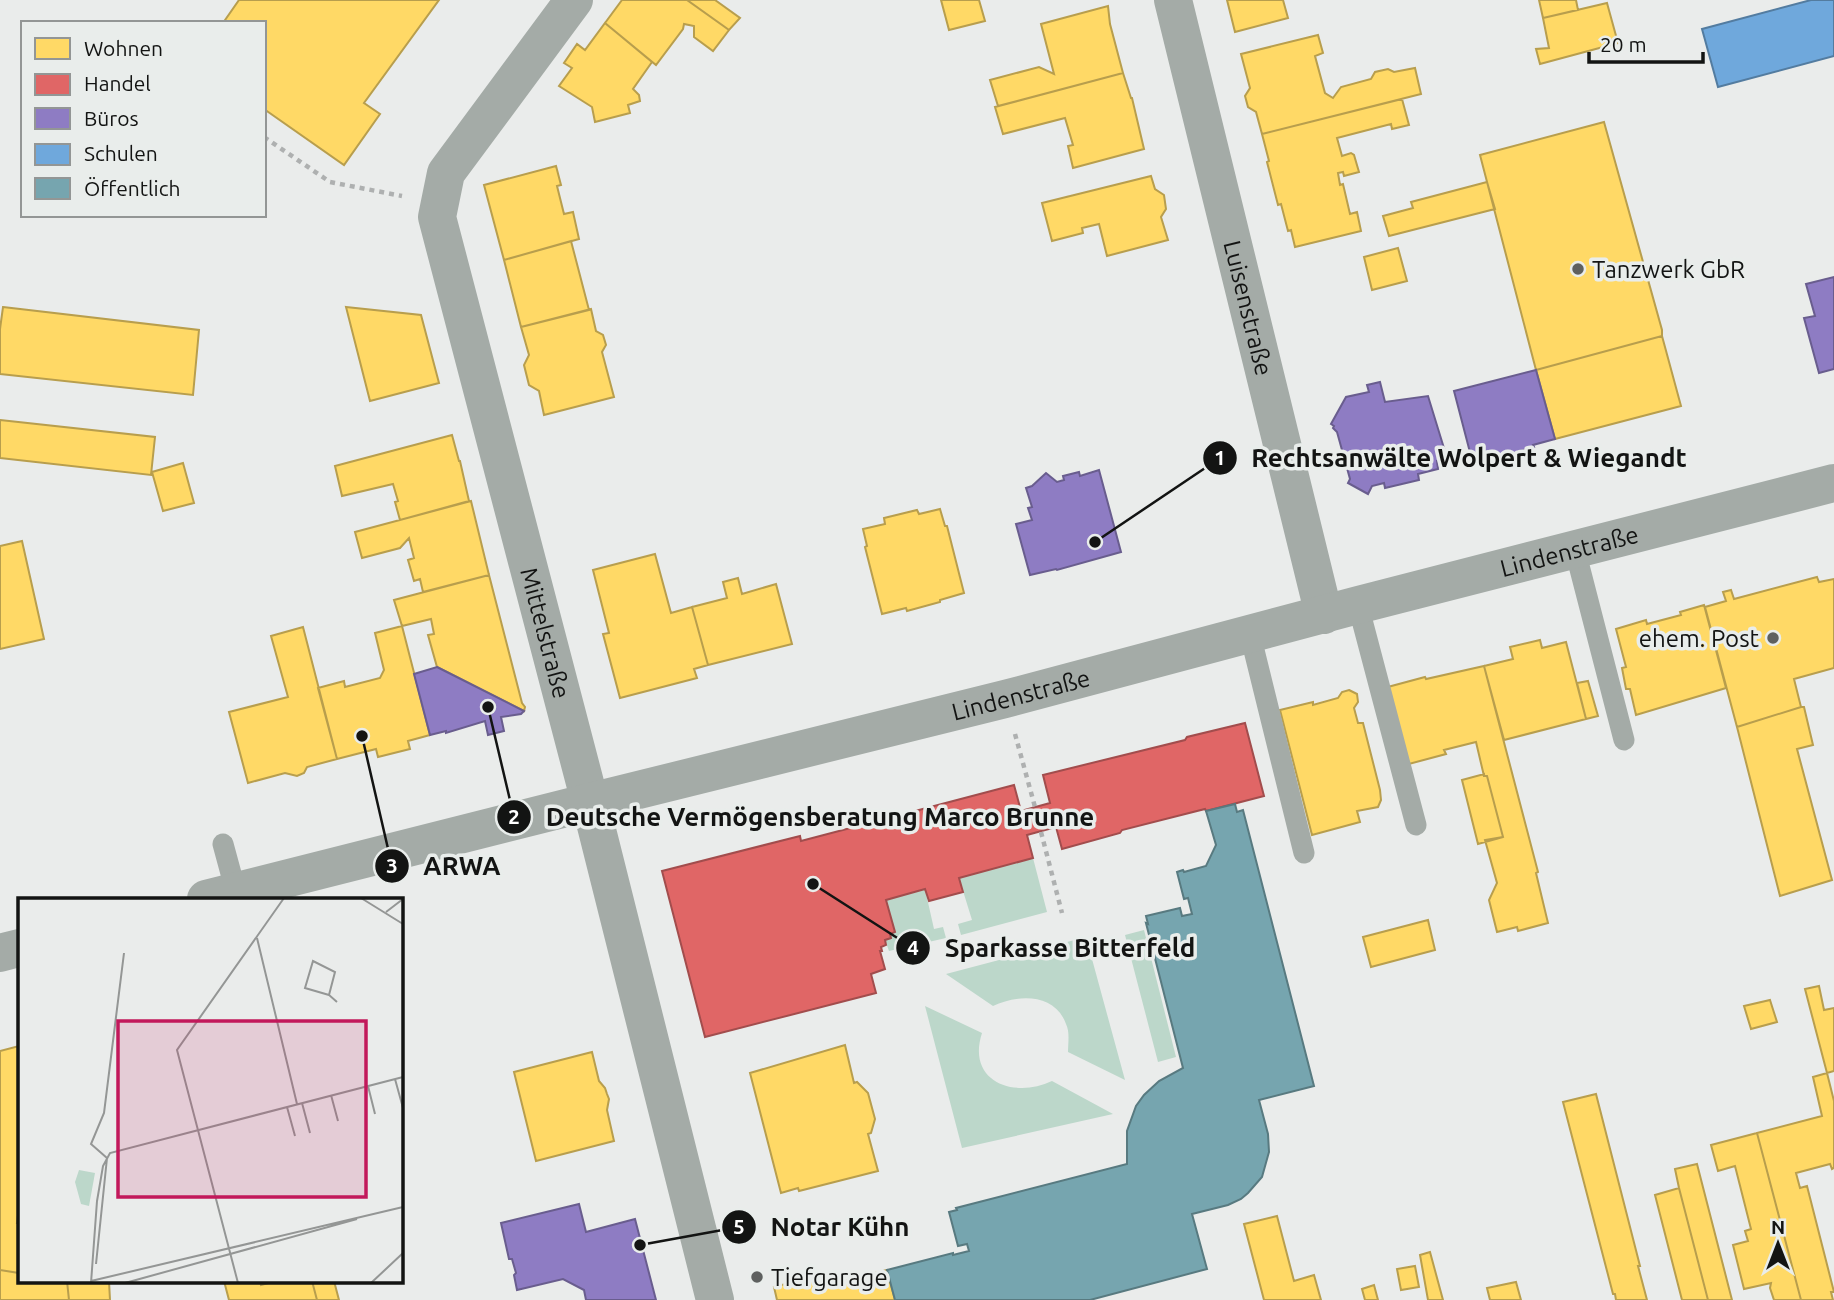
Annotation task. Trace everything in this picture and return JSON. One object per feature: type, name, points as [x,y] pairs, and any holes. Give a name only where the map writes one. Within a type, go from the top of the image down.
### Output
[{"type":"street","name":"Mittelstraße","points":[[574,0],[446,173],[437,217],[590,802],[715,1300]]},
{"type":"street","name":"Luisenstraße","points":[[1173,0],[1341,610]]},
{"type":"street","name":"Lindenstraße","points":[[221,896],[1006,699],[1834,482]]},
{"type":"street","points":[[0,953],[18,948]]},
{"type":"lane","points":[[1575,550],[1624,740]]},
{"type":"lane","points":[[1341,610],[1416,825]]},
{"type":"lane","points":[[1250,634],[1304,853]]},
{"type":"lane","points":[[221,896],[223,844]]},
{"type":"path","points":[[266,138],[330,182],[439,204]]},
{"type":"path","points":[[1006,699],[1035,807]]},
{"type":"path","points":[[1041,832],[1062,913]]},
{"type":"green space","points":[[1033,858],[1047,912],[961,935],[958,924],[972,920],[959,878]]},
{"type":"green space","points":[[925,889],[934,929],[943,927],[946,938],[889,951],[885,940],[891,938],[890,934],[895,931],[886,900]]},
{"type":"green space","points":[[1144,930],[1176,1057],[1158,1062],[1125,935]]},
{"type":"green space","points":[[1086,937],[1125,1080],[1068,1052],[1067,1027],[1061,1014],[1053,1006],[1024,998],[993,1006],[946,974]]},
{"type":"green space","points":[[925,1006],[982,1033],[979,1050],[981,1064],[987,1074],[997,1082],[1009,1087],[1023,1088],[1052,1081],[1113,1114],[962,1148]]},
{"type":"building: Wohnen","points":[[239,0],[439,0],[364,103],[380,114],[344,165],[266,110],[266,21],[224,21]]},
{"type":"building: Wohnen","points":[[622,0],[687,0],[729,30],[713,51],[694,37],[694,26],[684,24],[656,65],[605,23]]},
{"type":"building: Wohnen","points":[[687,0],[715,0],[740,18],[729,30]]},
{"type":"building: Wohnen","points":[[941,0],[979,0],[985,21],[949,30]]},
{"type":"building: Wohnen","points":[[1227,0],[1283,0],[1288,18],[1235,32]]},
{"type":"building: Wohnen","points":[[1539,0],[1576,0],[1578,10],[1543,18]]},
{"type":"building: Wohnen","points":[[1607,3],[1618,43],[1540,64],[1536,49],[1549,48],[1543,18]]},
{"type":"building: Wohnen","points":[[1108,6],[1123,73],[998,106],[990,80],[1039,67],[1054,74],[1041,24]]},
{"type":"building: Wohnen","points":[[605,23],[652,62],[633,89],[639,95],[640,101],[628,105],[630,113],[595,122],[592,107],[559,86],[572,68],[564,63],[577,44],[585,50]]},
{"type":"building: Wohnen","points":[[1318,35],[1323,53],[1315,56],[1325,93],[1333,98],[1341,87],[1371,79],[1375,72],[1388,69],[1394,72],[1415,68],[1421,94],[1262,134],[1256,112],[1248,107],[1245,96],[1250,88],[1241,54]]},
{"type":"building: Wohnen","points":[[1123,73],[1144,149],[1073,168],[1068,146],[1073,145],[1065,118],[1003,134],[995,107]]},
{"type":"building: Wohnen","points":[[1402,99],[1409,125],[1392,129],[1391,124],[1337,138],[1342,156],[1351,153],[1354,155],[1359,172],[1344,176],[1343,172],[1338,173],[1350,214],[1357,212],[1361,231],[1295,247],[1281,204],[1278,205],[1262,134]]},
{"type":"building: Wohnen","name":"Tanzwerk GbR","points":[[1604,122],[1662,336],[1536,370],[1480,155]]},
{"type":"building: Wohnen","points":[[556,166],[561,185],[557,186],[564,214],[573,212],[579,239],[504,260],[484,185]]},
{"type":"building: Wohnen","points":[[1151,176],[1155,189],[1164,195],[1166,209],[1161,217],[1168,240],[1107,256],[1099,224],[1082,228],[1083,233],[1052,241],[1042,203]]},
{"type":"building: Wohnen","points":[[1487,182],[1495,209],[1389,236],[1383,216],[1413,208],[1411,202]]},
{"type":"building: Wohnen","points":[[571,241],[589,310],[521,327],[504,260]]},
{"type":"building: Wohnen","points":[[1398,248],[1407,281],[1372,290],[1364,257]]},
{"type":"building: Wohnen","points":[[3,307],[199,330],[193,395],[0,374]]},
{"type":"building: Wohnen","points":[[346,307],[421,315],[439,383],[370,401]]},
{"type":"building: Wohnen","points":[[591,309],[596,331],[603,335],[606,345],[602,352],[614,397],[544,415],[539,391],[529,385],[524,365],[529,355],[521,327]]},
{"type":"building: Wohnen","points":[[1662,336],[1681,406],[1555,439],[1536,370]]},
{"type":"building: Wohnen","points":[[0,420],[155,437],[151,475],[0,458]]},
{"type":"building: Wohnen","points":[[452,435],[469,501],[400,520],[393,484],[342,496],[335,466]]},
{"type":"building: Wohnen","points":[[183,463],[194,503],[163,511],[152,472]]},
{"type":"building: Wohnen","points":[[471,501],[489,575],[423,592],[420,579],[414,581],[408,560],[414,558],[409,538],[400,548],[362,558],[355,532]]},
{"type":"building: Wohnen","points":[[940,509],[964,593],[907,611],[906,608],[882,614],[863,529],[885,524],[884,518],[917,510],[919,514]]},
{"type":"building: Wohnen","points":[[22,541],[44,639],[0,649],[0,546]]},
{"type":"building: Wohnen","points":[[655,554],[671,613],[692,607],[708,665],[694,669],[697,678],[620,698],[603,634],[609,633],[593,570]]},
{"type":"building: Wohnen","points":[[489,575],[524,711],[437,667],[428,635],[434,634],[431,619],[402,626],[394,600]]},
{"type":"building: Wohnen","name":"ehem. Post","points":[[1817,577],[1819,582],[1834,579],[1834,668],[1794,679],[1801,707],[1737,727],[1705,607],[1726,601],[1723,592],[1731,590],[1734,599]]},
{"type":"building: Wohnen","points":[[738,578],[742,594],[776,584],[792,644],[708,665],[692,607],[727,598],[723,582]]},
{"type":"building: Wohnen","points":[[1704,605],[1726,688],[1636,715],[1630,689],[1626,689],[1622,668],[1626,667],[1616,629],[1646,620],[1647,624],[1681,615],[1680,612]]},
{"type":"building: Wohnen","points":[[402,626],[430,735],[408,741],[410,749],[378,757],[376,749],[337,759],[318,688],[344,681],[345,687],[380,678],[384,670],[375,633]]},
{"type":"building: Wohnen","points":[[303,627],[337,759],[307,767],[304,773],[297,776],[285,773],[248,783],[229,712],[288,697],[271,636]]},
{"type":"building: Wohnen","points":[[1540,640],[1542,648],[1566,642],[1586,719],[1504,740],[1484,666],[1513,659],[1510,647]]},
{"type":"building: Wohnen","points":[[1484,666],[1538,872],[1536,873],[1548,923],[1518,931],[1517,927],[1497,932],[1489,900],[1497,883],[1485,840],[1503,837],[1476,742],[1444,750],[1446,754],[1405,765],[1384,688]]},
{"type":"building: Wohnen","points":[[1588,681],[1598,716],[1586,719],[1577,683]]},
{"type":"building: Wohnen","points":[[1349,690],[1357,694],[1358,702],[1354,708],[1358,723],[1363,723],[1381,800],[1378,807],[1357,811],[1360,822],[1312,835],[1280,710],[1338,698],[1342,692]]},
{"type":"building: Wohnen","points":[[1804,707],[1813,745],[1797,749],[1832,880],[1780,896],[1737,727]]},
{"type":"building: Wohnen","points":[[1484,774],[1487,776],[1503,837],[1478,844],[1462,780]]},
{"type":"building: Wohnen","points":[[1428,920],[1435,950],[1371,967],[1363,937]]},
{"type":"building: Wohnen","points":[[1819,986],[1824,1010],[1834,1008],[1834,1071],[1827,1073],[1805,989]]},
{"type":"building: Wohnen","points":[[1770,1000],[1777,1022],[1751,1029],[1744,1006]]},
{"type":"building: Wohnen","points":[[845,1045],[854,1083],[857,1082],[868,1093],[875,1119],[871,1133],[868,1134],[878,1171],[781,1193],[750,1073]]},
{"type":"building: Wohnen","points":[[18,1046],[18,1273],[0,1270],[0,1051]]},
{"type":"building: Wohnen","points":[[592,1052],[599,1081],[609,1099],[607,1110],[614,1141],[536,1161],[514,1072]]},
{"type":"building: Wohnen","points":[[1827,1073],[1834,1101],[1834,1168],[1832,1169],[1830,1164],[1796,1173],[1800,1188],[1807,1186],[1834,1292],[1831,1292],[1833,1300],[1801,1300],[1757,1133],[1822,1116],[1813,1077]]},
{"type":"building: Wohnen","points":[[1596,1094],[1647,1300],[1616,1300],[1613,1294],[1563,1102]]},
{"type":"building: Wohnen","points":[[1757,1133],[1801,1300],[1774,1300],[1771,1283],[1744,1289],[1733,1245],[1748,1241],[1745,1231],[1751,1229],[1735,1166],[1718,1171],[1711,1145]]},
{"type":"building: Wohnen","points":[[1697,1164],[1732,1300],[1708,1300],[1679,1188],[1675,1169]]},
{"type":"building: Wohnen","points":[[1679,1188],[1708,1300],[1682,1300],[1655,1195]]},
{"type":"building: Wohnen","points":[[1277,1216],[1294,1281],[1314,1275],[1321,1300],[1264,1300],[1244,1224]]},
{"type":"building: Wohnen","points":[[1430,1252],[1443,1300],[1428,1300],[1420,1255]]},
{"type":"building: Wohnen","points":[[1415,1266],[1419,1287],[1401,1290],[1397,1269]]},
{"type":"building: Wohnen","points":[[0,1270],[18,1273],[18,1282],[67,1282],[69,1300],[0,1300]]},
{"type":"building: Wohnen","points":[[887,1270],[895,1300],[777,1300],[774,1287],[832,1272],[835,1283]]},
{"type":"building: Wohnen","points":[[67,1282],[109,1282],[110,1300],[69,1300]]},
{"type":"building: Wohnen","points":[[224,1282],[260,1282],[261,1285],[272,1282],[312,1282],[317,1300],[229,1300]]},
{"type":"building: Wohnen","points":[[312,1282],[334,1282],[339,1300],[317,1300]]},
{"type":"building: Wohnen","points":[[1516,1282],[1521,1300],[1490,1300],[1487,1288]]},
{"type":"building: Wohnen","points":[[1374,1285],[1378,1300],[1365,1300],[1362,1289]]},
{"type":"building: Handel","points":[[1245,723],[1264,796],[1122,830],[1120,833],[1062,849],[1056,827],[1027,835],[1033,858],[959,878],[963,892],[929,901],[925,889],[886,900],[895,932],[890,934],[891,938],[885,940],[886,945],[881,947],[885,969],[871,974],[876,993],[705,1037],[662,871],[800,836],[801,841],[1014,785],[1021,811],[1050,803],[1043,775]]},
{"type":"building: Büros","points":[[1834,277],[1834,369],[1819,373],[1804,318],[1815,316],[1806,284]]},
{"type":"building: Büros","points":[[1536,370],[1555,439],[1497,458],[1496,454],[1472,460],[1454,391]]},
{"type":"building: Büros","points":[[1380,382],[1385,402],[1428,396],[1447,458],[1437,461],[1438,469],[1418,474],[1419,480],[1385,488],[1384,483],[1372,486],[1368,494],[1348,483],[1350,479],[1337,432],[1331,424],[1346,397],[1369,392],[1367,385]]},
{"type":"building: Büros","points":[[1099,470],[1121,552],[1030,575],[1016,524],[1032,520],[1028,508],[1032,507],[1026,488],[1046,473],[1057,482],[1064,480],[1063,476],[1079,472],[1080,476]]},
{"type":"building: Büros","points":[[437,667],[524,711],[521,714],[501,717],[504,731],[488,735],[485,721],[430,735],[414,674]]},
{"type":"building: Büros","points":[[579,1204],[586,1232],[635,1219],[656,1300],[586,1300],[584,1290],[563,1279],[517,1290],[514,1275],[516,1273],[512,1259],[509,1259],[501,1223]]},
{"type":"building: Schulen","points":[[1811,0],[1834,0],[1834,56],[1718,87],[1702,29]]},
{"type":"building: Öffentlich","points":[[1235,804],[1237,812],[1243,810],[1314,1086],[1259,1100],[1268,1134],[1269,1152],[1262,1177],[1241,1199],[1192,1214],[1207,1269],[1090,1300],[895,1300],[887,1270],[969,1251],[967,1244],[958,1246],[949,1212],[1127,1164],[1127,1131],[1136,1106],[1159,1081],[1183,1068],[1146,916],[1180,908],[1182,916],[1192,914],[1188,898],[1184,899],[1177,872],[1206,866],[1216,845],[1206,811]]},
{"type":"place","name":"Tanzwerk GbR","points":[[1578,269]]},
{"type":"place","name":"Rechtsanwälte Wolpert & Wiegandt","points":[[1095,542]]},
{"type":"place","name":"ehem. Post","points":[[1773,638]]},
{"type":"place","name":"Deutsche Vermögensberatung Marco Brunne","points":[[488,707]]},
{"type":"place","name":"ARWA","points":[[362,736]]},
{"type":"place","name":"Sparkasse Bitterfeld","points":[[813,884]]},
{"type":"place","name":"Notar Kühn","points":[[640,1245]]},
{"type":"place","name":"Tiefgarage","points":[[757,1277]]}]
